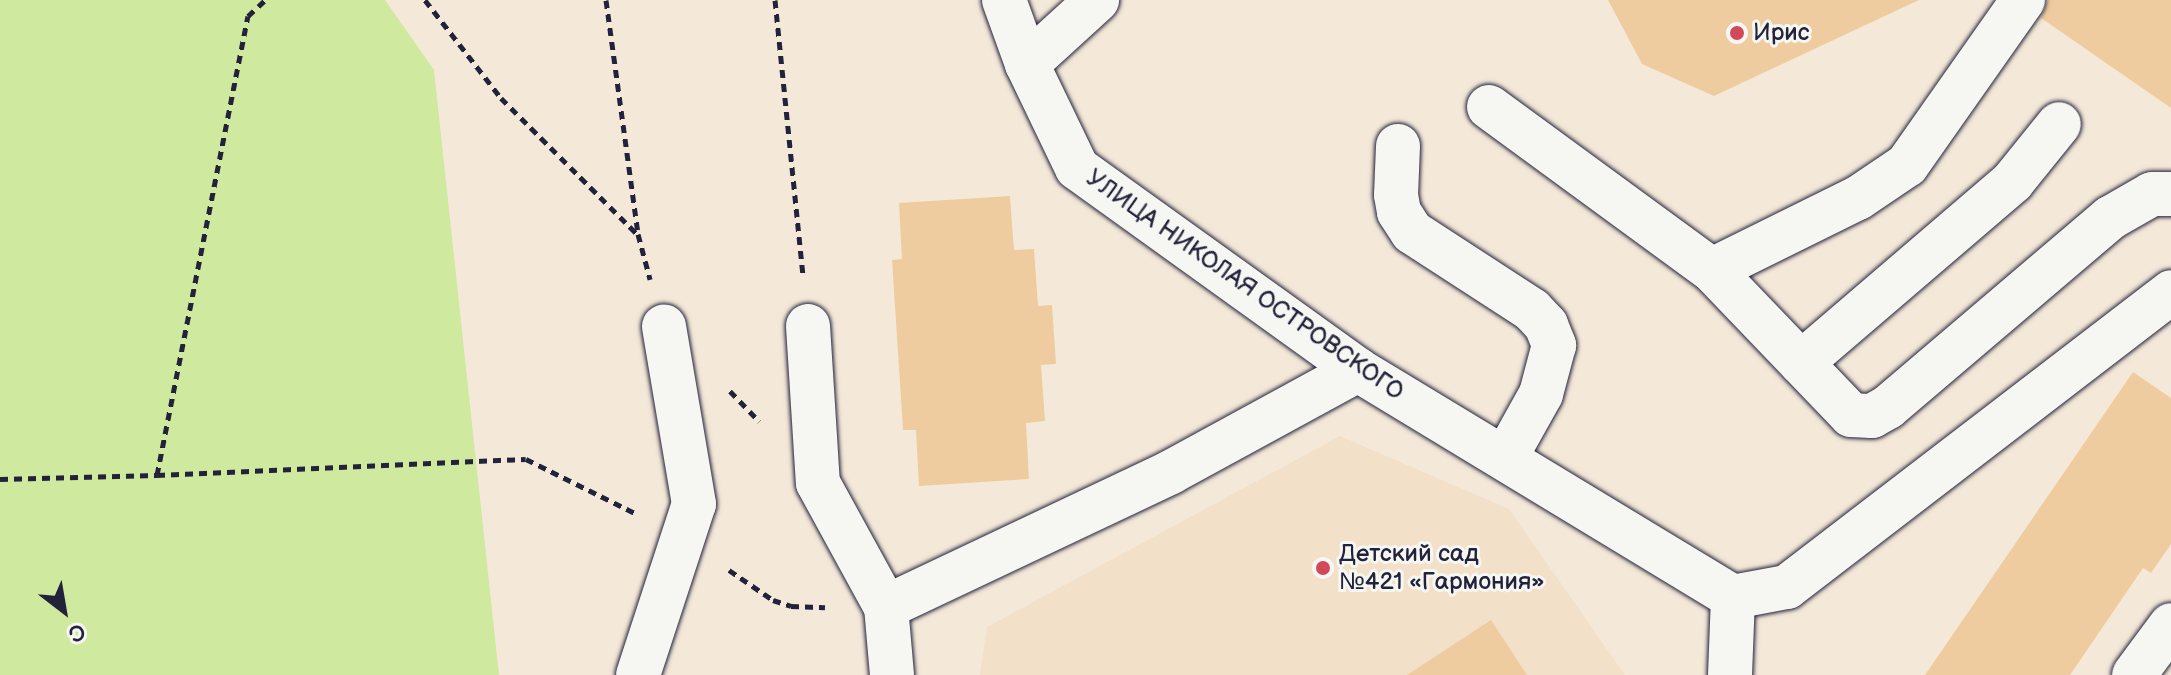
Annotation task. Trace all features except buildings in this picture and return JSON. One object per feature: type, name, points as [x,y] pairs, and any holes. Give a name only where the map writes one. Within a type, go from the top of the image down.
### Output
[{"type":"street","name":"УЛИЦА НИКОЛАЯ ОСТРОВСКОГО","points":[[1004,0],[1027,64],[1077,168],[1358,370],[1733,597]]},
{"type":"street","points":[[1027,64],[1097,0]]},
{"type":"street","points":[[1712,270],[1858,198],[1907,165],[2023,0]]},
{"type":"street","points":[[1489,107],[1712,270],[1851,415],[1872,416],[1888,407],[2110,218],[2152,194],[2171,194]]},
{"type":"street","points":[[1801,363],[2013,181],[2059,124]]},
{"type":"street","points":[[1398,146],[1396,195],[1399,212],[1412,232],[1532,310],[1546,325],[1554,345],[1541,394],[1506,457]]},
{"type":"street","points":[[1730,675],[1733,597],[1787,587],[2171,292]]},
{"type":"street","points":[[808,326],[818,483],[886,607],[892,675]]},
{"type":"street","points":[[638,675],[694,504],[664,327]]},
{"type":"street","points":[[886,607],[1171,472],[1358,370]]},
{"type":"street","points":[[2134,675],[2171,625]]},
{"type":"path","points":[[157,475],[248,16],[265,0]]},
{"type":"path","points":[[425,0],[501,98],[638,234]]},
{"type":"path","points":[[606,0],[638,234],[664,327],[763,425]]},
{"type":"path","points":[[775,0],[808,326]]},
{"type":"path","points":[[0,479],[526,459]]},
{"type":"shaded area","name":"Детский сад №421 «Гармония»","points":[[1340,436],[1509,509],[1625,675],[980,675],[987,627]]},
{"type":"green space","points":[[0,0],[385,0],[434,70],[499,675],[0,675]]},
{"type":"place","name":"Ирис","points":[[1737,33]]},
{"type":"place","name":"Детский сад №421 «Гармония»","points":[[1323,568]]}]
